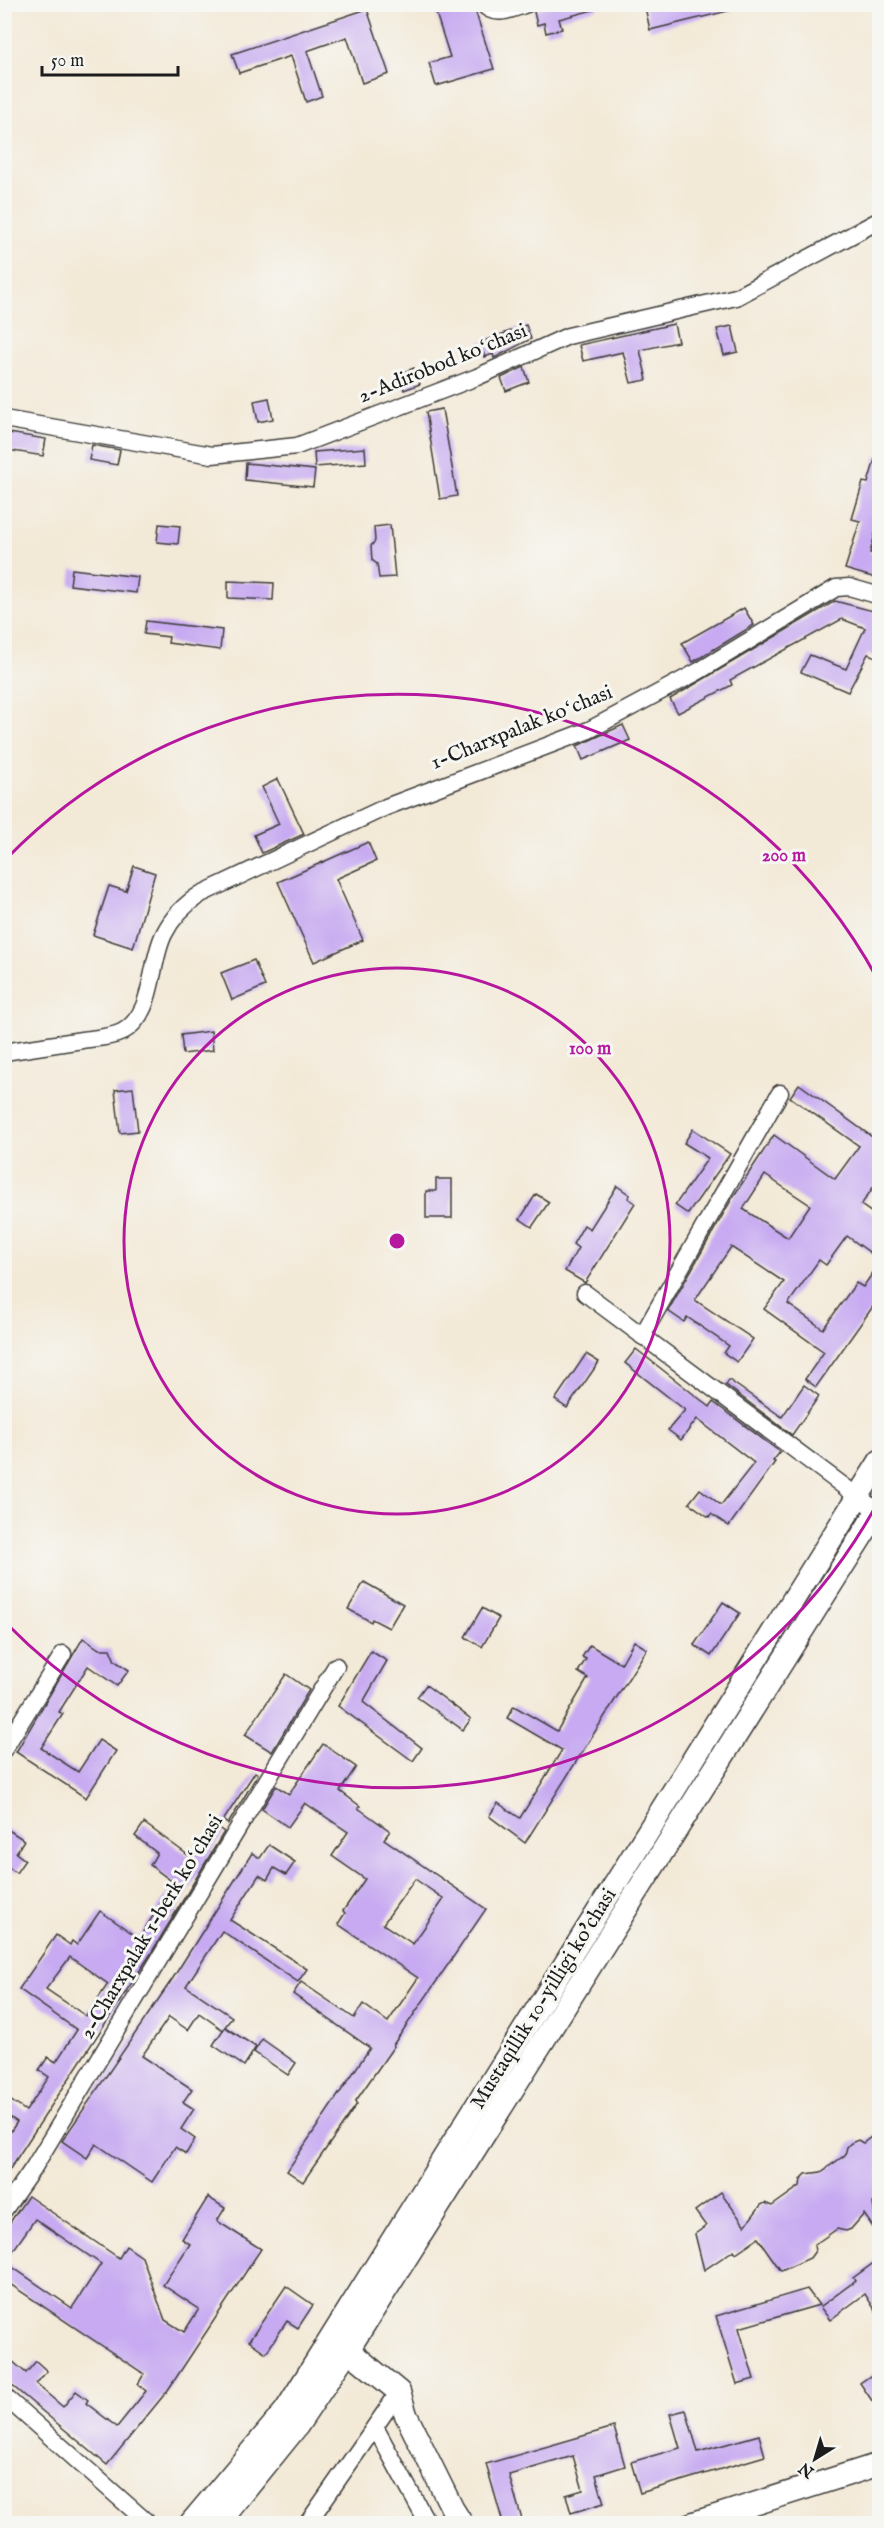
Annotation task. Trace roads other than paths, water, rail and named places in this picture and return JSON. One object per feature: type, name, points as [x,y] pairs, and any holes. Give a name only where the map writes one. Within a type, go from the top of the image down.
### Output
[{"type":"main road","name":"Mustaqillik 10-yilligi ko'chasi","points":[[190,2523],[286,2410],[879,1461]]},
{"type":"main road","name":"Mustaqillik 10-yilligi ko'chasi","points":[[218,2523],[297,2426],[348,2350],[878,1509]]},
{"type":"main road","points":[[348,2350],[399,2391],[406,2415],[452,2508],[462,2523]]},
{"type":"main road","points":[[691,2523],[879,2464]]},
{"type":"street","points":[[483,4],[492,12],[504,12],[527,4]]},
{"type":"street","name":"2-Adirobod koʻchasi","points":[[4,419],[212,455],[297,446],[477,377],[568,336],[736,297],[879,220]]},
{"type":"street","name":"1-Charxpalak koʻchasi","points":[[4,1052],[104,1037],[130,1026],[141,1015],[165,933],[186,904],[201,894],[386,807],[589,730],[699,671],[836,588],[849,587],[879,596]]},
{"type":"street","points":[[642,1336],[780,1093]]},
{"type":"street","points":[[585,1293],[858,1497],[878,1509]]},
{"type":"street","points":[[4,1749],[63,1654]]},
{"type":"street","name":"2-Charxpalak 1-berk koʻchasi","points":[[4,2210],[34,2167],[336,1665]]},
{"type":"street","points":[[307,2523],[399,2391]]},
{"type":"street","points":[[4,2396],[149,2523]]},
{"type":"street","points":[[375,2427],[428,2523]]}]
